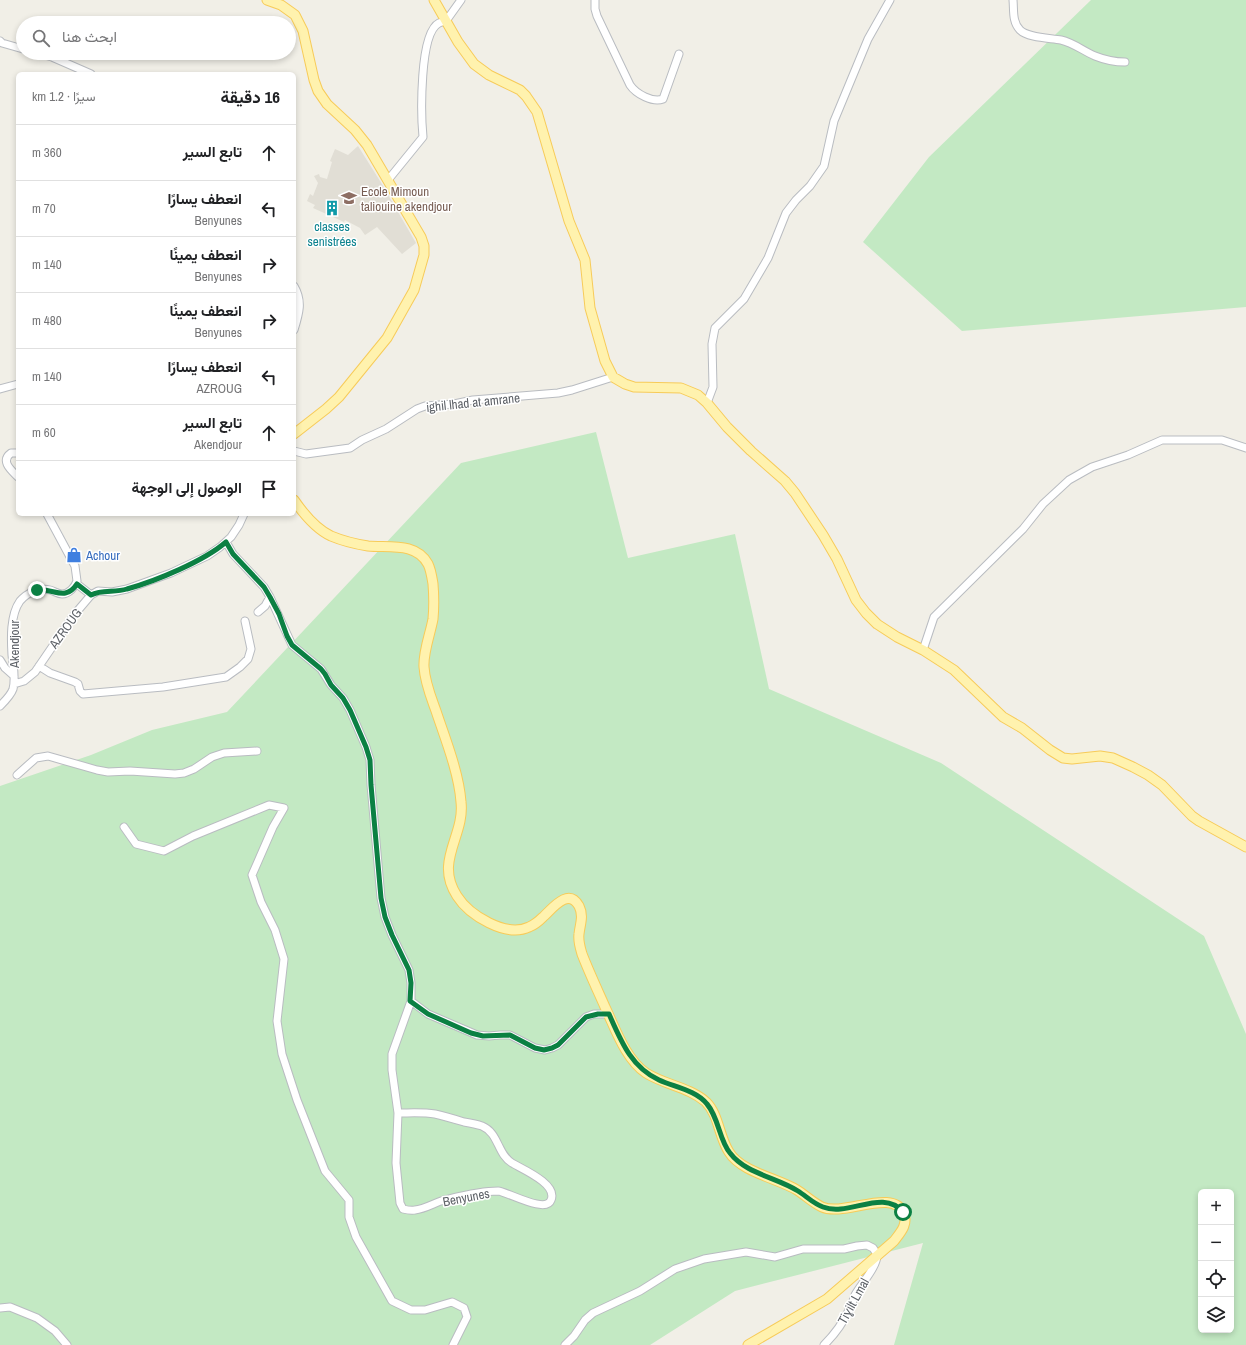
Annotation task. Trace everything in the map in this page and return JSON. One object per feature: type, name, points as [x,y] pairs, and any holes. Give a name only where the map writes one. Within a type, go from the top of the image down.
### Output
[{"type":"main road","points":[[267,0],[281,5],[296,16]]},
{"type":"main road","points":[[434,0],[458,42],[474,64],[489,75],[520,90],[538,112],[569,221],[585,260],[590,308],[605,361],[613,377],[634,387],[681,388],[698,395],[707,403],[727,427],[751,451],[785,481],[795,493],[837,559],[856,600],[877,624],[897,637],[923,650],[954,670],[1003,716],[1063,758],[1072,759],[1100,756],[1113,758],[1133,766],[1162,785],[1196,818],[1246,847]]},
{"type":"main road","points":[[296,17],[303,31],[314,80],[318,91],[327,104],[359,135],[378,161],[413,222],[424,246],[424,255],[414,290],[387,338],[330,405],[296,432]]},
{"type":"main road","points":[[296,503],[300,510],[329,535],[348,542],[369,546],[404,548],[420,554],[429,565],[434,598],[433,618],[424,665],[426,683],[458,782],[461,801],[462,813],[459,827],[448,860],[448,875],[456,895],[470,910],[486,921],[512,930],[528,928],[535,924],[560,901],[567,899],[573,900],[578,904],[582,917],[578,935],[582,954],[621,1041],[634,1063],[646,1073],[659,1080],[691,1092],[707,1103],[714,1115],[729,1153],[745,1167],[784,1183],[822,1207],[832,1210],[886,1202],[899,1207],[903,1212],[905,1220],[901,1233],[894,1241],[877,1254],[827,1299],[748,1345]]},
{"type":"street","points":[[388,180],[423,137],[421,88],[427,43],[434,28],[439,23],[446,21],[461,0]]},
{"type":"street","points":[[595,0],[595,9],[601,23],[630,85],[637,93],[656,101],[663,99],[679,54]]},
{"type":"street","points":[[707,403],[713,387],[712,344],[715,328],[744,299],[768,258],[786,213],[810,186],[824,166],[834,121],[868,39],[890,0]]},
{"type":"street","points":[[1013,0],[1016,26],[1025,34],[1062,40],[1104,60],[1125,62]]},
{"type":"street","points":[[0,42],[16,47]]},
{"type":"street","points":[[59,60],[86,72]]},
{"type":"street","points":[[296,290],[300,304],[296,324]]},
{"type":"street","name":"ighil lhad at amrane","points":[[296,452],[306,454],[350,448],[362,440],[386,429],[424,406],[454,404],[473,400],[558,393],[613,377]]},
{"type":"street","points":[[0,389],[16,385]]},
{"type":"street","points":[[923,650],[934,617],[1023,529],[1043,504],[1070,480],[1092,467],[1128,455],[1162,440],[1222,440],[1246,448]]},
{"type":"street","points":[[16,453],[13,452],[8,455],[4,467],[16,476]]},
{"type":"street","points":[[48,516],[75,566],[77,584],[91,595]]},
{"type":"street","name":"AZROUG","points":[[14,684],[20,683],[28,678],[39,666],[74,615],[91,595],[98,592],[112,592],[127,589],[153,580],[207,556],[226,542],[239,525],[243,516]]},
{"type":"street","name":"Benyunes","points":[[226,542],[233,554],[264,587],[279,614],[292,645],[321,669],[331,685],[343,698],[350,710],[370,760],[381,898],[385,917],[409,970],[411,983],[410,1001],[392,1054],[392,1070],[398,1113],[396,1163],[400,1203],[403,1209],[414,1210],[444,1200],[486,1192],[500,1191],[541,1205],[547,1204],[551,1201],[551,1192],[546,1184],[507,1159],[495,1137],[484,1127],[434,1114],[398,1113]]},
{"type":"street","name":"Akendjour","points":[[0,706],[10,695],[14,684],[12,628],[16,610],[20,601],[28,594],[37,590],[46,590],[61,594],[72,590],[77,584]]},
{"type":"street","points":[[258,612],[265,606],[270,597]]},
{"type":"street","points":[[39,666],[75,682],[78,684],[80,691],[83,694],[163,687],[226,677],[248,659],[251,649],[245,621]]},
{"type":"street","points":[[0,660],[5,668],[14,676]]},
{"type":"street","points":[[17,775],[36,758],[48,756],[103,771],[175,774],[184,773],[194,769],[212,757],[224,753],[257,751]]},
{"type":"street","points":[[124,827],[136,844],[164,851],[193,836],[269,804],[284,808],[273,827],[252,875],[261,902],[275,930],[284,959],[277,1021],[282,1054],[297,1100],[325,1171],[349,1200],[350,1217],[356,1237],[383,1286],[392,1300],[411,1310],[425,1310],[452,1302],[464,1308],[467,1318],[453,1345]]},
{"type":"street","points":[[410,1001],[428,1014],[471,1033],[483,1036],[510,1035],[535,1048],[544,1050],[558,1045],[586,1017],[598,1014],[609,1014]]},
{"type":"street","points":[[566,1345],[585,1320],[593,1313],[640,1291],[676,1269],[704,1259],[746,1252],[775,1257],[803,1249],[844,1249],[867,1245],[877,1254]]},
{"type":"street","name":"Tiɣilt Lmal","points":[[824,1345],[836,1332],[847,1314],[855,1296],[876,1262],[877,1254]]},
{"type":"street","points":[[0,1308],[10,1307],[37,1318],[56,1331],[67,1345]]},
{"type":"shaded area","name":"Ecole Mimoun taliouine akendjour","points":[[358,146],[416,243],[402,254],[377,227],[365,235],[360,228],[345,220],[344,222],[313,208],[315,205],[307,201],[310,194],[313,196],[318,183],[314,176],[319,174],[320,177],[327,179],[332,162],[330,161],[335,149],[348,155]]},
{"type":"green space","points":[[1091,0],[1246,0],[1246,307],[962,331],[863,242],[929,157]]},
{"type":"green space","points":[[596,432],[628,558],[735,534],[769,689],[941,763],[1204,936],[1246,1034],[1246,1345],[894,1345],[923,1243],[735,1291],[650,1345],[0,1345],[0,786],[91,755],[152,730],[227,712],[461,463]]},
{"type":"place","name":"Ecole Mimoun taliouine akendjour","points":[[349,198]]},
{"type":"place","name":"classes senistrées","points":[[332,208]]},
{"type":"place","name":"Achour","points":[[74,555]]},
{"type":"route","points":[[37,590],[50,590],[61,594],[69,592],[77,584],[91,595],[98,592],[120,591],[171,573],[207,556],[226,542],[233,554],[264,587],[279,614],[292,645],[321,669],[331,685],[343,698],[350,710],[366,747],[370,760],[381,898],[385,917],[392,935],[409,970],[411,983],[410,1001],[428,1014],[450,1022],[471,1033],[483,1036],[510,1035],[530,1046],[544,1050],[558,1045],[586,1017],[598,1014],[609,1014],[621,1041],[634,1063],[646,1073],[659,1080],[691,1092],[707,1103],[714,1115],[729,1153],[745,1167],[784,1183],[822,1207],[832,1210],[886,1202],[899,1207],[903,1212]]}]
